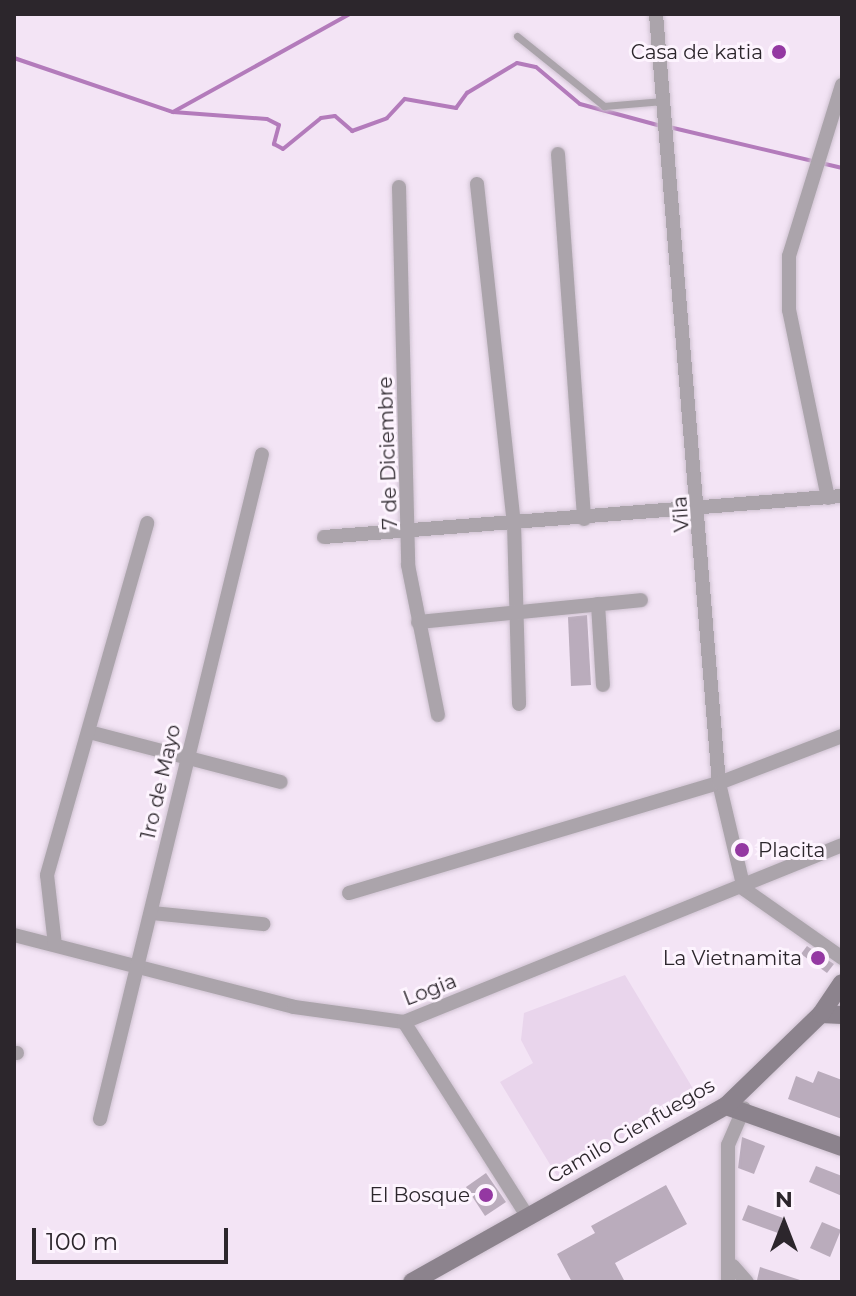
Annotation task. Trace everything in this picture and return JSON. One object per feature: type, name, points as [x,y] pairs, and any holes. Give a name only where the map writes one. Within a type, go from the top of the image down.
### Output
[{"type":"main road","name":"Camilo Cienfuegos","points":[[412,1282],[527,1216],[735,1107],[821,1014],[842,983]]},
{"type":"main road","points":[[821,1014],[842,1015]]},
{"type":"main road","points":[[735,1107],[842,1147]]},
{"type":"street","name":"Vila","points":[[656,14],[702,512],[719,783],[744,889]]},
{"type":"street","points":[[324,537],[702,512],[835,497],[789,310],[789,256],[842,85]]},
{"type":"street","points":[[558,154],[584,519]]},
{"type":"street","points":[[477,184],[514,523],[519,704]]},
{"type":"street","name":"7 de Diciembre","points":[[399,187],[412,529],[408,565],[438,715]]},
{"type":"street","name":"1ro de Mayo","points":[[100,1119],[262,454]]},
{"type":"street","points":[[55,945],[47,875],[147,523]]},
{"type":"street","points":[[418,622],[641,600]]},
{"type":"street","points":[[598,604],[603,685]]},
{"type":"street","points":[[89,732],[281,782]]},
{"type":"street","points":[[349,893],[719,783],[842,736]]},
{"type":"street","name":"Logia","points":[[14,935],[294,1007],[404,1022],[744,889],[842,845]]},
{"type":"street","points":[[744,889],[842,958]]},
{"type":"street","points":[[152,913],[263,924]]},
{"type":"street","points":[[404,1022],[527,1216]]},
{"type":"street","points":[[728,1282],[733,1266],[728,1145],[735,1107]]},
{"type":"street","points":[[733,1266],[747,1282]]},
{"type":"lane","points":[[517,36],[604,106],[663,101]]},
{"type":"shaded area","points":[[625,975],[701,1102],[557,1176],[500,1082],[533,1063],[521,1040],[524,1013]]},
{"type":"building","points":[[587,615],[591,685],[571,686],[568,617]]},
{"type":"building","name":"La Vietnamita","points":[[807,946],[834,964],[827,973],[801,954]]},
{"type":"building","points":[[818,1071],[842,1080],[842,1119],[788,1099],[796,1076],[813,1083]]},
{"type":"building","points":[[742,1137],[765,1146],[754,1174],[738,1168]]},
{"type":"building","points":[[816,1166],[842,1176],[842,1196],[809,1182]]},
{"type":"building","name":"El Bosque","points":[[486,1173],[506,1202],[485,1216],[466,1187]]},
{"type":"building","points":[[666,1185],[687,1224],[615,1263],[625,1282],[572,1282],[557,1254],[595,1233],[591,1226]]},
{"type":"building","points":[[748,1205],[783,1218],[778,1233],[742,1220]]},
{"type":"building","points":[[822,1222],[841,1230],[830,1257],[810,1248]]},
{"type":"building","points":[[760,1267],[800,1280],[800,1282],[757,1280]]},
{"type":"waterway","points":[[14,58],[173,112],[350,14]]},
{"type":"waterway","points":[[173,112],[267,119],[279,125],[274,144],[283,149],[321,118],[335,116],[352,131],[387,118],[405,99],[456,108],[467,93],[517,63],[536,67],[580,104],[661,126]]},
{"type":"waterway","points":[[669,127],[842,168]]},
{"type":"place","name":"Casa de katia","points":[[779,52]]},
{"type":"place","name":"Placita","points":[[742,850]]},
{"type":"place","name":"La Vietnamita","points":[[818,958]]},
{"type":"place","name":"El Bosque","points":[[486,1195]]}]
